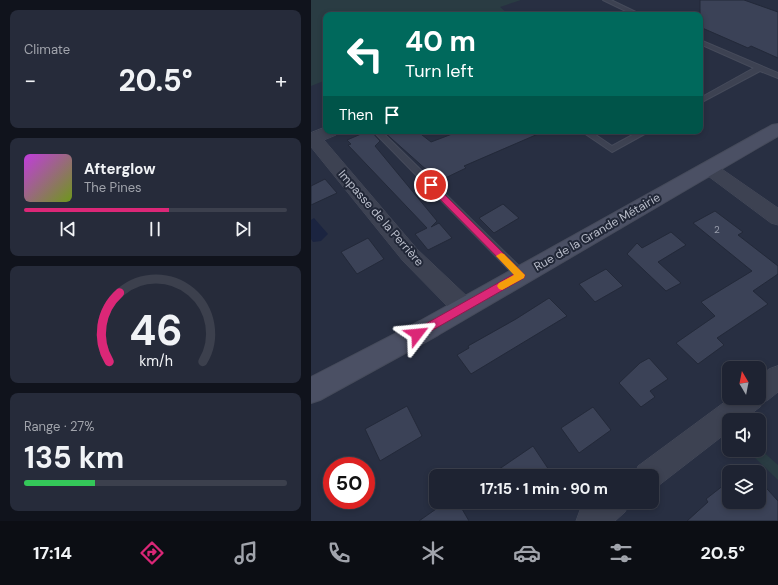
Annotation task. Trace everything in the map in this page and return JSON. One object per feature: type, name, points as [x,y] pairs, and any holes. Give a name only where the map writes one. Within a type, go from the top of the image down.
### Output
[{"type":"main road","name":"Rue de la Grande Métairie","points":[[311,391],[464,308],[778,130]]},
{"type":"street","name":"Impasse de la Perrière","points":[[323,134],[313,138],[410,255],[464,308]]},
{"type":"street","points":[[710,168],[778,218]]},
{"type":"street","points":[[766,387],[778,378]]},
{"type":"street","points":[[657,469],[742,405]]},
{"type":"street","points":[[591,521],[606,509]]},
{"type":"lane","points":[[606,0],[632,12]]},
{"type":"lane","points":[[703,43],[778,76]]},
{"type":"lane","points":[[703,99],[760,68]]},
{"type":"lane","points":[[380,134],[521,275]]},
{"type":"lane","points":[[589,134],[612,150],[641,134]]},
{"type":"shaded area","points":[[311,0],[521,0],[500,7],[506,12],[323,12],[323,81],[311,86]]},
{"type":"shaded area","points":[[766,454],[778,465],[778,480],[766,468],[766,465],[762,465],[754,457],[766,457]]},
{"type":"water","points":[[314,218],[328,234],[321,241],[313,242],[311,239],[311,220]]},
{"type":"building","points":[[700,0],[744,0],[778,12],[778,58],[751,46],[748,48],[703,28],[703,12],[700,12]]},
{"type":"building","points":[[361,134],[374,134],[380,141],[375,146],[437,221],[431,227],[439,223],[452,238],[428,250],[415,234],[427,228],[348,145],[351,144],[347,140]]},
{"type":"building","points":[[386,134],[421,134],[431,142],[452,134],[538,134],[464,166],[466,168],[439,181]]},
{"type":"building","points":[[325,179],[337,193],[311,205],[311,186]]},
{"type":"building","points":[[503,204],[519,218],[494,233],[479,218]]},
{"type":"building","points":[[715,211],[743,232],[738,235],[778,266],[778,274],[753,291],[768,304],[717,338],[724,345],[698,364],[676,343],[715,316],[701,302],[752,271],[693,223]]},
{"type":"building","points":[[671,232],[686,245],[658,262],[681,283],[666,291],[627,254],[637,243],[642,248]]},
{"type":"building","points":[[368,238],[384,259],[357,274],[341,252]]},
{"type":"building","points":[[606,269],[623,286],[595,302],[579,284]]},
{"type":"building","points":[[549,298],[567,316],[471,374],[457,355],[469,348],[468,346],[516,319]]},
{"type":"building","points":[[649,358],[668,379],[650,391],[655,397],[641,407],[619,383],[640,363]]},
{"type":"building","points":[[407,406],[422,436],[380,461],[365,429]]},
{"type":"building","points":[[593,407],[611,430],[579,453],[561,428]]},
{"type":"building","points":[[533,446],[548,469],[499,469]]},
{"type":"building","points":[[722,486],[722,509],[766,509],[766,488],[778,501],[778,521],[687,521],[708,502],[706,499]]},
{"type":"building","points":[[436,509],[462,509],[469,521],[419,521]]},
{"type":"slow traffic","points":[[501,256],[521,275],[502,286]]},
{"type":"route","points":[[417,334],[521,275],[431,185]]}]
